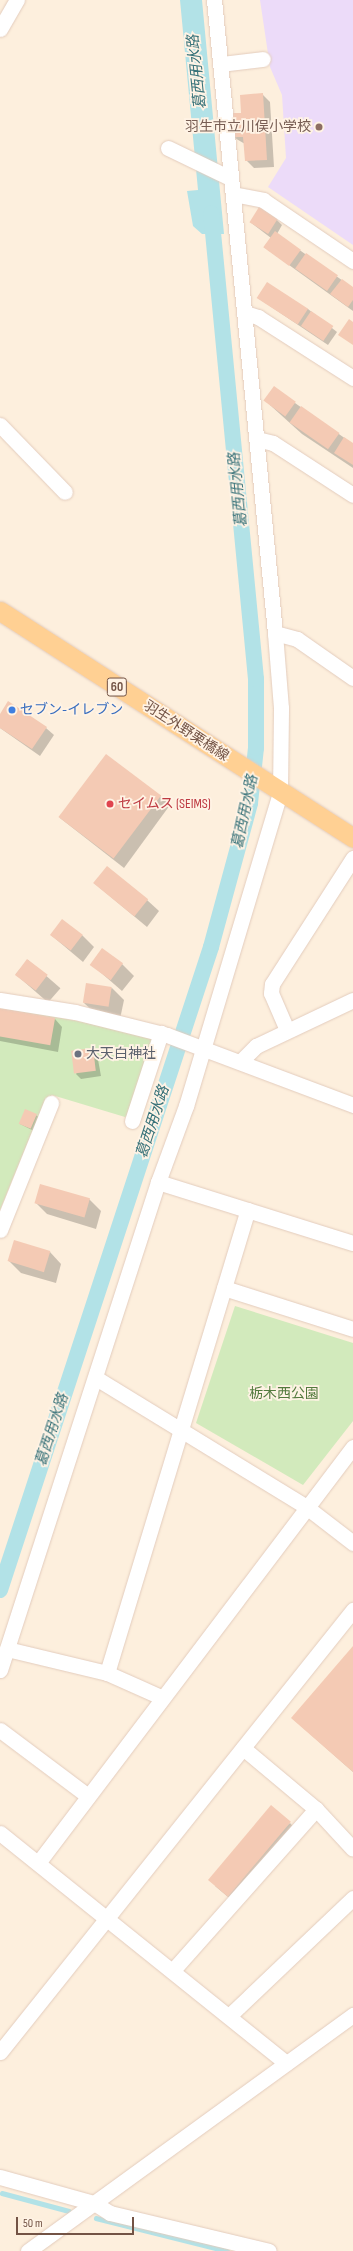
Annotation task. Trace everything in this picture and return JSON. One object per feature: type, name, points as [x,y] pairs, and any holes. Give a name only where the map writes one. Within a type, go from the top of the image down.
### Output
[{"type":"main road","name":"羽生外野栗橋線","points":[[0,611],[353,838]]},
{"type":"street","points":[[0,29],[17,0]]},
{"type":"street","points":[[0,1670],[96,1378],[158,1182],[276,789],[281,708],[276,633],[233,194],[224,175],[221,64],[214,0]]},
{"type":"street","points":[[221,64],[263,59]]},
{"type":"street","points":[[168,148],[224,175]]},
{"type":"street","points":[[233,194],[263,200],[353,261]]},
{"type":"street","points":[[245,313],[258,317],[353,378]]},
{"type":"street","points":[[0,426],[65,492]]},
{"type":"street","points":[[257,439],[273,443],[353,495]]},
{"type":"street","points":[[276,633],[297,639],[353,678]]},
{"type":"street","points":[[287,1030],[271,993],[272,984],[353,858]]},
{"type":"street","points":[[0,1000],[75,1012],[164,1034],[242,1060],[353,1105]]},
{"type":"street","points":[[242,1060],[256,1046],[353,1000]]},
{"type":"street","points":[[132,1122],[164,1034]]},
{"type":"street","points":[[0,1230],[50,1103]]},
{"type":"street","points":[[158,1182],[353,1243]]},
{"type":"street","points":[[107,1673],[248,1210]]},
{"type":"street","points":[[224,1288],[353,1329]]},
{"type":"street","points":[[96,1378],[305,1506],[353,1542]]},
{"type":"street","points":[[38,1863],[305,1506],[353,1447]]},
{"type":"street","points":[[0,2052],[353,1610]]},
{"type":"street","points":[[7,1649],[107,1673],[161,1697]]},
{"type":"street","points":[[0,1730],[88,1796]]},
{"type":"street","points":[[243,1748],[316,1809],[353,1848]]},
{"type":"street","points":[[174,1969],[316,1809]]},
{"type":"street","points":[[0,1833],[174,1969],[286,2063]]},
{"type":"street","points":[[229,2016],[353,1898]]},
{"type":"street","points":[[28,2251],[353,2015]]},
{"type":"street","points":[[0,2177],[94,2203],[110,2213],[269,2251]]},
{"type":"shaded area","name":"羽生市立川俣小学校","points":[[260,0],[353,0],[353,245],[268,187],[286,158],[282,95],[270,67]]},
{"type":"green space","points":[[0,1006],[149,1035],[153,1043],[130,1114],[125,1117],[52,1095],[43,1105],[0,1210]]},
{"type":"green space","name":"栃木西公園","points":[[235,1306],[353,1343],[353,1421],[303,1485],[196,1423]]},
{"type":"water","points":[[180,0],[202,0],[224,234],[202,234],[193,226],[187,191],[198,190]]},
{"type":"building","points":[[263,93],[267,160],[245,161],[243,137],[232,137],[231,113],[241,113],[240,95]]},
{"type":"building","points":[[259,207],[278,219],[268,234],[249,222]]},
{"type":"building","points":[[275,231],[301,250],[289,266],[263,247]]},
{"type":"building","points":[[306,253],[338,275],[327,291],[295,269]]},
{"type":"building","points":[[342,279],[353,287],[353,300],[348,307],[330,294]]},
{"type":"building","points":[[267,282],[308,309],[298,325],[257,298]]},
{"type":"building","points":[[311,311],[333,326],[323,341],[301,326]]},
{"type":"building","points":[[349,319],[353,322],[353,345],[338,335]]},
{"type":"building","points":[[274,386],[296,402],[285,416],[263,401]]},
{"type":"building","points":[[301,406],[340,433],[328,449],[290,422]]},
{"type":"building","points":[[344,437],[353,443],[353,465],[334,453]]},
{"type":"building","points":[[8,701],[47,727],[32,749],[0,728],[0,714]]},
{"type":"building","points":[[106,754],[161,796],[114,859],[58,817]]},
{"type":"building","points":[[107,866],[148,899],[134,916],[93,883]]},
{"type":"building","points":[[62,919],[83,935],[71,951],[50,935]]},
{"type":"building","points":[[102,948],[123,963],[111,980],[90,965]]},
{"type":"building","points":[[27,959],[48,975],[36,991],[15,975]]},
{"type":"building","points":[[86,983],[112,987],[109,1007],[83,1003]]},
{"type":"building","points":[[0,1008],[55,1018],[50,1045],[0,1036]]},
{"type":"building","points":[[93,1048],[96,1071],[74,1074],[71,1051]]},
{"type":"building","points":[[25,1109],[37,1114],[31,1129],[19,1124]]},
{"type":"building","points":[[40,1184],[90,1198],[84,1218],[34,1203]]},
{"type":"building","points":[[14,1240],[50,1251],[44,1272],[8,1261]]},
{"type":"building","points":[[353,1646],[353,1772],[291,1718]]},
{"type":"building","points":[[271,1805],[291,1822],[228,1897],[208,1880]]},
{"type":"waterway","name":"葛西用水路","points":[[0,1590],[211,947],[250,803],[256,748],[256,679],[211,213]]},
{"type":"waterway","points":[[2,2193],[69,2211]]},
{"type":"waterway","points":[[96,2218],[227,2251]]},
{"type":"place","name":"羽生市立川俣小学校","points":[[319,127]]},
{"type":"place","name":"セブン-イレブン","points":[[12,710]]},
{"type":"place","name":"セイムス (SEIMS)","points":[[110,804]]},
{"type":"place","name":"大天白神社","points":[[78,1054]]}]
